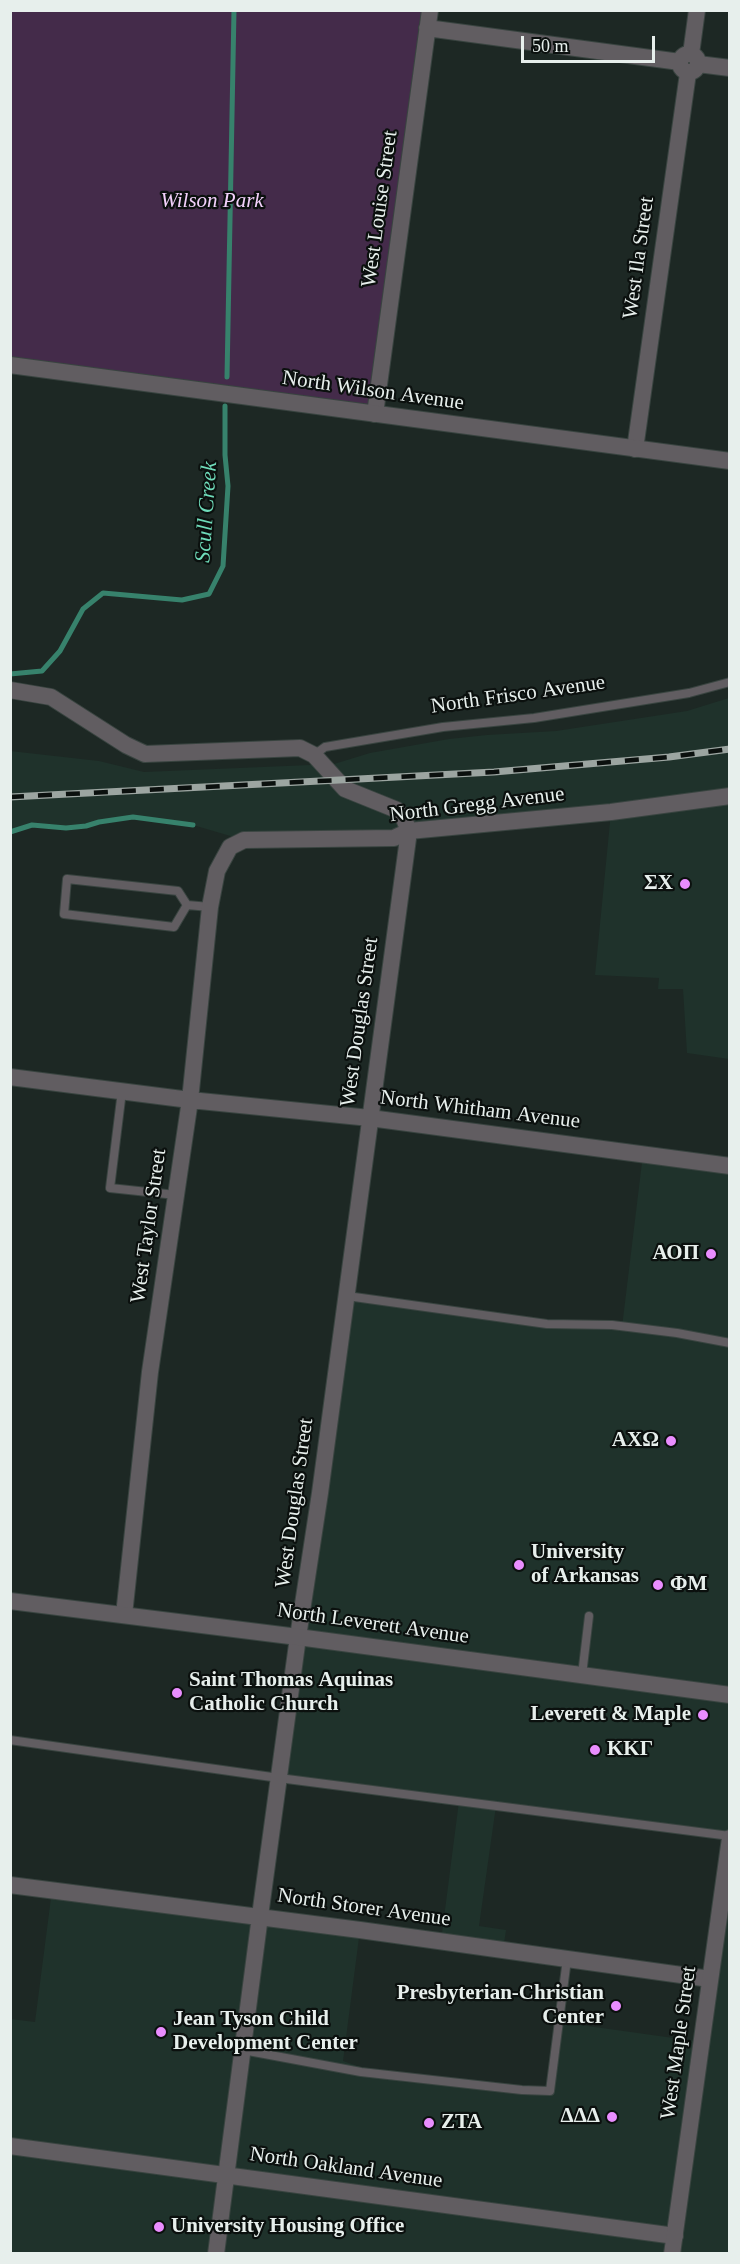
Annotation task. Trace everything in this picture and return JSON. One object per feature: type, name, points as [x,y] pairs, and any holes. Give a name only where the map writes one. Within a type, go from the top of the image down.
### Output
[{"type":"street","name":"West Louise Street","points":[[375,414],[430,10]]},
{"type":"street","name":"West Ila Street","points":[[635,449],[697,10]]},
{"type":"street","points":[[427,28],[729,68]]},
{"type":"street","name":"North Wilson Avenue","points":[[10,365],[729,461]]},
{"type":"street","points":[[10,690],[51,697],[126,745],[145,754],[300,748],[314,755],[345,789],[397,810],[409,831]]},
{"type":"street","name":"North Gregg Avenue","points":[[230,847],[244,840],[394,838],[409,831],[611,812],[729,796]]},
{"type":"street","name":"West Douglas Street","points":[[216,2253],[409,831]]},
{"type":"street","name":"West Taylor Street","points":[[124,1615],[150,1372],[190,1100],[210,907],[217,872],[230,847]]},
{"type":"street","name":"North Whitham Avenue","points":[[10,1077],[190,1100],[370,1119],[729,1166]]},
{"type":"street","name":"North Leverett Avenue","points":[[10,1602],[298,1637],[729,1695]]},
{"type":"street","name":"West Maple Street","points":[[672,2253],[729,1837]]},
{"type":"street","name":"North Storer Avenue","points":[[10,1885],[260,1916],[710,1979]]},
{"type":"street","name":"North Oakland Avenue","points":[[10,2146],[675,2236]]},
{"type":"lane","name":"North Frisco Avenue","points":[[314,755],[325,747],[443,728],[534,718],[689,693],[729,682]]},
{"type":"lane","points":[[67,879],[178,891],[187,905],[174,927],[64,914],[67,879]]},
{"type":"lane","points":[[187,905],[210,907]]},
{"type":"lane","points":[[122,1092],[110,1188],[176,1195]]},
{"type":"lane","points":[[346,1296],[547,1323],[612,1326],[729,1342]]},
{"type":"lane","points":[[582,1675],[589,1616]]},
{"type":"lane","points":[[10,1740],[729,1837]]},
{"type":"lane","points":[[243,2050],[361,2072],[522,2090],[550,2091],[567,1959]]},
{"type":"shaded area","points":[[729,698],[729,1059],[687,1053],[683,989],[658,989],[659,978],[595,975],[611,812],[409,831],[244,840],[193,825],[133,817],[66,828],[32,825],[11,832],[10,751],[99,761],[144,772],[334,764],[370,753],[449,739],[556,731],[687,711]]},
{"type":"shaded area","name":"University of Arkansas","points":[[643,1154],[729,1166],[729,1836],[496,1806],[479,1926],[506,1930],[503,1950],[441,1941],[459,1801],[279,1778],[347,1296],[547,1324],[622,1327]]},
{"type":"shaded area","points":[[729,1838],[729,2253],[11,2254],[11,2019],[35,2022],[52,1890],[360,1930],[343,2061],[404,2082],[549,2091],[559,2022],[702,2042]]},
{"type":"green space","name":"Wilson Park","points":[[11,11],[430,11],[375,414],[11,365]]},
{"type":"waterway","name":"Scull Creek","points":[[227,377],[234,10]]},
{"type":"waterway","name":"Scull Creek","points":[[10,674],[42,671],[60,651],[83,609],[103,593],[182,600],[209,594],[223,566],[228,486],[225,455],[225,406]]},
{"type":"waterway","points":[[10,832],[32,825],[66,828],[133,817],[193,825]]},
{"type":"railway","points":[[10,797],[494,772],[669,757],[730,749]]},
{"type":"place","name":"ΣΧ","points":[[685,884]]},
{"type":"place","name":"ΑΟΠ","points":[[711,1254]]},
{"type":"place","name":"ΑΧΩ","points":[[671,1441]]},
{"type":"place","name":"University of Arkansas","points":[[519,1565]]},
{"type":"place","name":"ΦΜ","points":[[658,1585]]},
{"type":"place","name":"Saint Thomas Aquinas Catholic Church","points":[[177,1693]]},
{"type":"place","name":"Leverett & Maple","points":[[703,1715]]},
{"type":"place","name":"ΚΚΓ","points":[[595,1750]]},
{"type":"place","name":"Presbyterian-Christian Center","points":[[616,2006]]},
{"type":"place","name":"Jean Tyson Child Development Center","points":[[161,2032]]},
{"type":"place","name":"ΔΔΔ","points":[[612,2117]]},
{"type":"place","name":"ΖΤΑ","points":[[429,2123]]},
{"type":"place","name":"University Housing Office","points":[[159,2227]]}]
